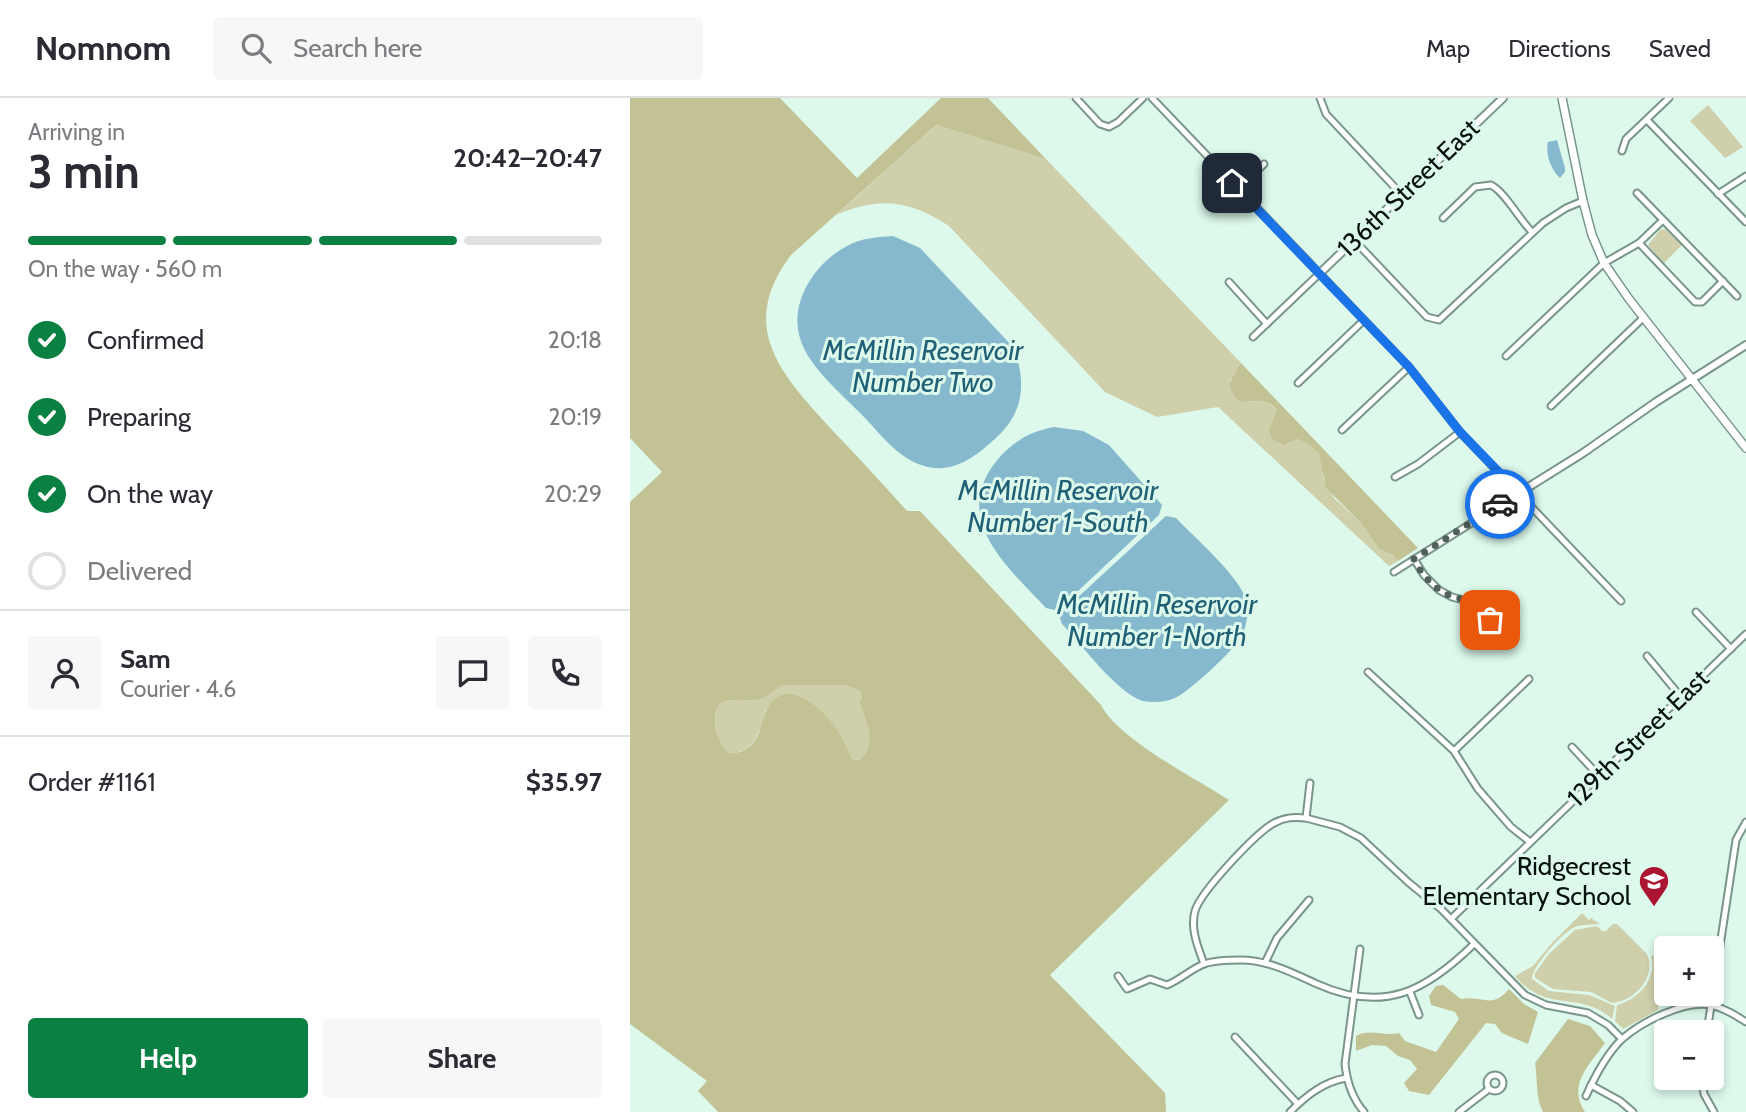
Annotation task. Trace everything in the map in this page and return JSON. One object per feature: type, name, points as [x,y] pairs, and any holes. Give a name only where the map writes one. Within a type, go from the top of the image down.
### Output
[{"type":"main road","points":[[1562,98],[1583,201],[1592,235],[1604,263],[1643,318],[1746,448]]},
{"type":"street","points":[[1076,98],[1100,124],[1107,127],[1118,122],[1143,98]]},
{"type":"street","points":[[1153,98],[1409,367],[1460,432],[1621,601]]},
{"type":"street","points":[[1320,98],[1326,114],[1401,194]]},
{"type":"street","name":"136th Street East","points":[[1253,337],[1503,98]]},
{"type":"street","points":[[1622,151],[1626,139],[1669,98]]},
{"type":"street","points":[[1647,120],[1746,222]]},
{"type":"street","points":[[1238,189],[1264,164]]},
{"type":"street","points":[[1718,194],[1746,176]]},
{"type":"street","points":[[1443,218],[1473,189],[1486,184],[1495,186],[1501,192],[1519,219],[1532,232]]},
{"type":"street","points":[[1637,193],[1737,296]]},
{"type":"street","points":[[1354,240],[1427,317],[1435,320],[1443,318],[1532,232],[1555,214],[1583,201]]},
{"type":"street","points":[[1506,356],[1604,263],[1639,243],[1663,219]]},
{"type":"street","points":[[1639,243],[1698,303],[1723,281]]},
{"type":"street","points":[[1229,282],[1267,324]]},
{"type":"street","points":[[1551,406],[1643,318]]},
{"type":"street","points":[[1297,383],[1364,320]]},
{"type":"street","points":[[1394,572],[1583,453],[1746,345]]},
{"type":"street","points":[[1342,430],[1409,367]]},
{"type":"street","points":[[1395,477],[1418,464],[1460,432]]},
{"type":"street","points":[[1414,559],[1423,575],[1439,590],[1452,597],[1467,600],[1490,620]]},
{"type":"street","points":[[1696,612],[1731,649]]},
{"type":"street","name":"129th Street East","points":[[1451,919],[1746,634]]},
{"type":"street","points":[[1647,656],[1681,697]]},
{"type":"street","points":[[1368,672],[1454,751],[1478,789],[1511,827],[1530,842]]},
{"type":"street","points":[[1454,751],[1529,679]]},
{"type":"street","points":[[1572,747],[1599,776]]},
{"type":"street","points":[[1306,818],[1310,783]]},
{"type":"street","points":[[1204,964],[1195,936],[1194,920],[1195,910],[1206,889],[1269,826],[1286,818],[1306,818],[1333,824],[1355,834],[1451,919],[1525,995],[1546,1005],[1588,1013],[1603,1021],[1622,1039]]},
{"type":"street","points":[[1722,936],[1736,840],[1745,823]]},
{"type":"street","points":[[1265,963],[1277,938],[1309,900]]},
{"type":"street","points":[[1118,976],[1128,989],[1150,979],[1167,985],[1204,964],[1242,960],[1265,963],[1353,995],[1380,996],[1410,992],[1444,972],[1474,944]]},
{"type":"street","points":[[1360,949],[1345,1054],[1346,1078],[1353,1096],[1364,1112]]},
{"type":"street","points":[[1410,992],[1419,1015]]},
{"type":"street","points":[[1586,1096],[1602,1066],[1622,1039],[1653,1019],[1688,1006]]},
{"type":"street","points":[[1715,1006],[1746,1022]]},
{"type":"street","points":[[1235,1037],[1298,1104]]},
{"type":"street","points":[[1290,1112],[1325,1085],[1346,1078]]},
{"type":"street","points":[[1591,1085],[1620,1101],[1633,1112]]},
{"type":"street","points":[[1459,1112],[1489,1089]]},
{"type":"street","points":[[1704,1090],[1714,1112]]},
{"type":"green space","points":[[1708,105],[1743,147],[1725,158],[1690,121]]},
{"type":"green space","points":[[936,125],[1046,159],[1241,363],[1230,381],[1240,402],[1260,402],[1277,410],[1275,418],[1297,439],[1319,453],[1323,478],[1334,498],[1361,523],[1379,549],[1393,555],[1398,561],[1389,566],[1218,407],[1157,417],[1105,392],[949,226],[935,217],[907,206],[880,203],[836,215]]},
{"type":"green space","points":[[1665,229],[1682,245],[1664,263],[1648,245],[1660,230]]},
{"type":"green space","points":[[783,685],[846,685],[862,692],[863,698],[859,701],[870,732],[869,747],[865,754],[859,760],[852,759],[840,733],[766,709],[755,740],[744,750],[728,752],[716,731],[716,713],[719,706],[723,702],[759,699]]},
{"type":"green space","points":[[1582,913],[1589,920],[1591,918],[1600,924],[1579,926],[1568,931],[1542,959],[1532,979],[1549,991],[1589,995],[1615,1006],[1612,1019],[1588,1005],[1540,995],[1527,988],[1515,976],[1533,966]]},
{"type":"green space","points":[[1613,924],[1617,924],[1647,954],[1649,963],[1649,971],[1642,986],[1629,998],[1612,1003],[1591,992],[1553,989],[1535,978],[1535,973],[1549,954],[1575,930],[1597,926],[1606,931]]},
{"type":"green space","points":[[1651,956],[1654,956],[1654,1006],[1658,1006],[1658,1010],[1623,1029],[1615,1021],[1617,1005],[1632,998],[1645,987],[1651,973]]},
{"type":"shaded area","points":[[630,98],[780,98],[857,178],[941,98],[988,98],[1046,159],[936,125],[791,255],[775,282],[767,306],[767,329],[773,351],[798,392],[907,511],[920,511],[1101,705],[1110,718],[1140,744],[1229,800],[1050,975],[1165,1093],[1166,1112],[718,1112],[698,1091],[707,1081],[630,1024],[630,502],[662,472],[630,438]],"holes":[[[783,685],[846,685],[862,692],[859,701],[869,732],[868,747],[859,760],[852,759],[840,734],[827,717],[809,701],[789,694],[780,696],[771,703],[756,739],[745,750],[728,752],[717,735],[716,713],[724,702],[760,699]]]},
{"type":"shaded area","points":[[1241,363],[1418,548],[1398,561],[1393,555],[1379,549],[1361,523],[1326,488],[1319,453],[1297,439],[1283,445],[1272,439],[1269,431],[1277,410],[1274,406],[1265,402],[1240,402],[1230,387]]},
{"type":"shaded area","points":[[1443,985],[1461,999],[1497,999],[1509,989],[1524,1004],[1538,1012],[1528,1044],[1502,1033],[1495,1024],[1486,1023],[1429,1095],[1409,1091],[1404,1083],[1417,1069],[1410,1060],[1398,1056],[1386,1046],[1372,1045],[1356,1051],[1356,1036],[1367,1033],[1399,1033],[1405,1041],[1436,1052],[1459,1019],[1455,1012],[1431,1005],[1429,996],[1436,986]]},
{"type":"shaded area","points":[[1568,1019],[1590,1026],[1605,1043],[1579,1084],[1578,1093],[1585,1112],[1543,1112],[1535,1063]]},
{"type":"water","points":[[1557,140],[1565,168],[1560,178],[1551,166],[1547,151],[1548,142]]},
{"type":"water","name":"McMillin Reservoir Number Two","points":[[893,236],[920,248],[1013,347],[1020,370],[1021,393],[1008,425],[985,447],[954,466],[924,466],[913,462],[895,449],[818,370],[800,338],[798,311],[802,298],[807,285],[825,262],[852,243]]},
{"type":"water","name":"McMillin Reservoir Number 1-South","points":[[1054,427],[1083,431],[1109,445],[1162,505],[1159,515],[1055,610],[1046,608],[1001,558],[981,520],[979,500],[985,480],[1005,452],[1030,434]]},
{"type":"water","name":"McMillin Reservoir Number 1-North","points":[[1166,516],[1176,518],[1234,579],[1246,599],[1247,618],[1242,636],[1201,679],[1175,698],[1147,702],[1133,697],[1111,679],[1062,624],[1060,618],[1063,611]]},
{"type":"way so far","points":[[1490,620],[1467,600],[1446,595],[1439,590],[1423,575],[1414,559],[1500,504]]},
{"type":"place","name":"Ridgecrest Elementary School","points":[[1654,908]]},
{"type":"route","points":[[1232,183],[1409,367],[1460,432],[1519,493],[1500,504]]}]
